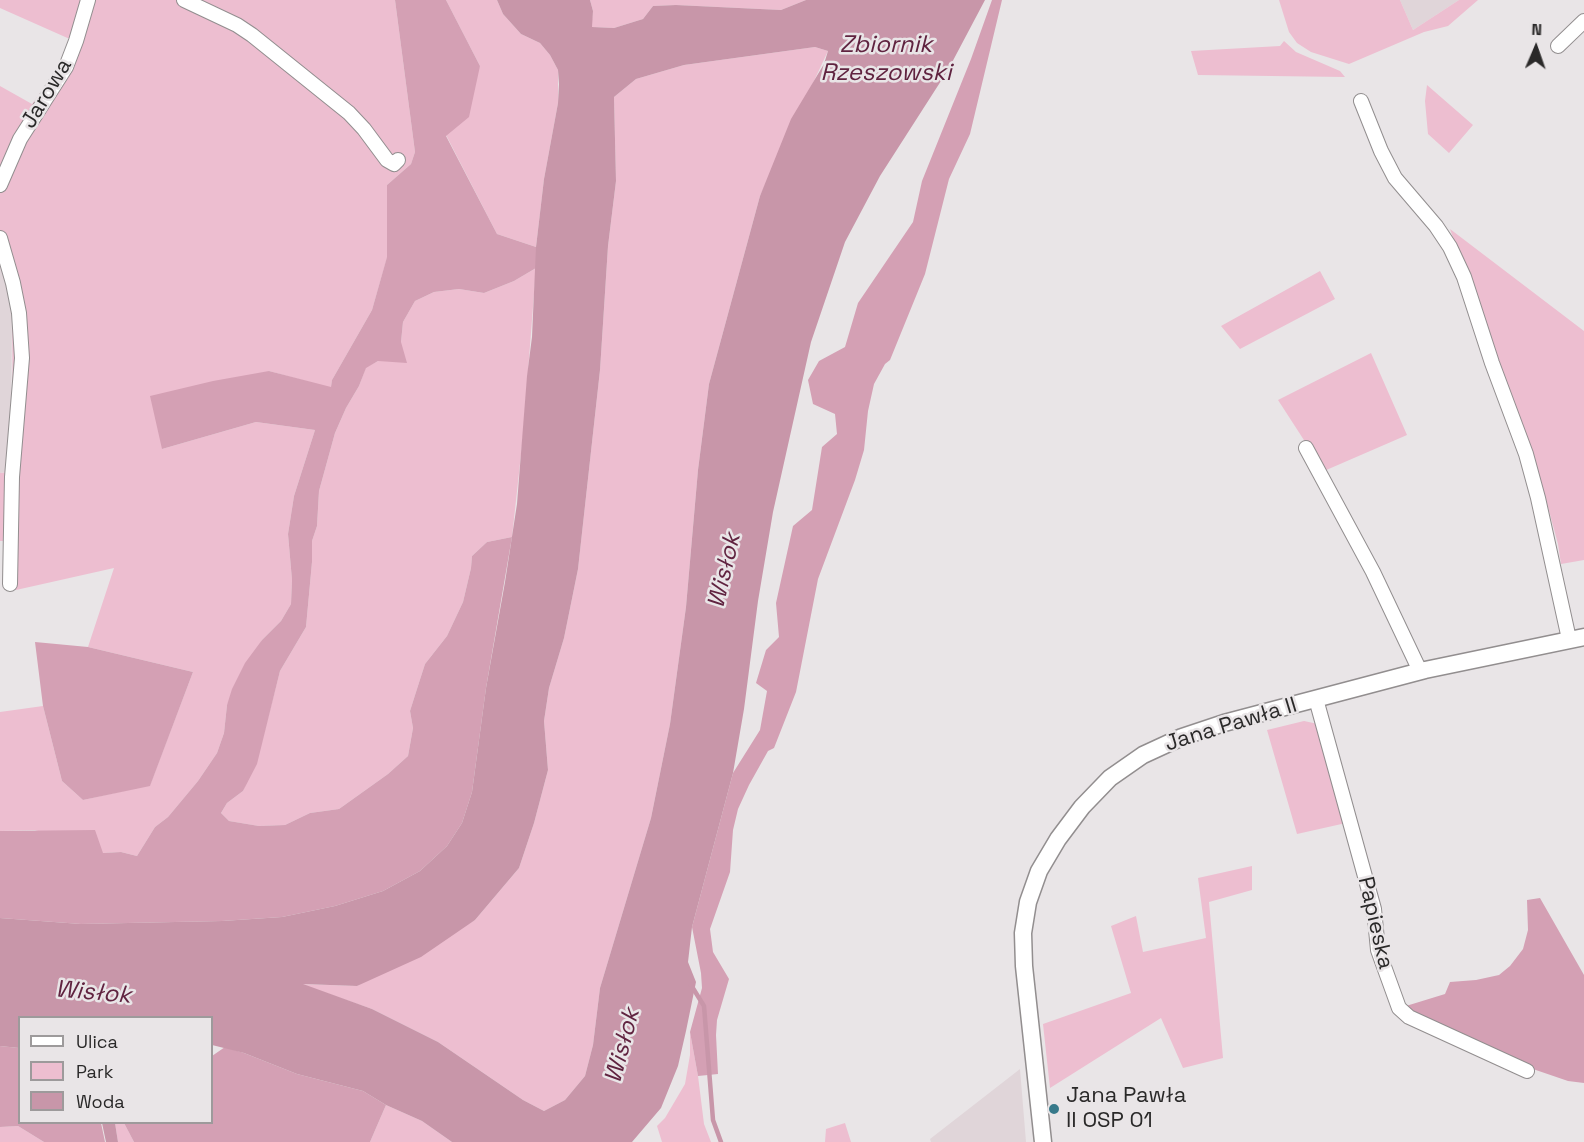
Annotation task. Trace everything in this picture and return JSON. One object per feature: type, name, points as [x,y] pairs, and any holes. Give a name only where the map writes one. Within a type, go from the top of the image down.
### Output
[{"type":"street","name":"Jarowa","points":[[0,185],[20,140],[66,68],[88,0]]},
{"type":"street","points":[[184,0],[252,34],[349,113],[387,160],[394,164],[398,160]]},
{"type":"street","points":[[1558,46],[1584,21]]},
{"type":"street","points":[[1361,101],[1381,151],[1395,178],[1436,226],[1450,247],[1464,277],[1492,363],[1526,454],[1577,638]]},
{"type":"street","points":[[0,238],[19,313],[22,358],[12,477],[10,585]]},
{"type":"street","points":[[1306,448],[1373,572],[1422,670]]},
{"type":"street","name":"Jana Pawła II","points":[[1043,1142],[1025,974],[1023,933],[1028,902],[1039,871],[1058,839],[1082,807],[1110,778],[1143,755],[1182,736],[1224,723],[1422,670],[1577,638]]},
{"type":"street","name":"Papieska","points":[[1316,699],[1374,909],[1378,950],[1399,1008],[1409,1017],[1527,1071]]},
{"type":"shaded area","points":[[395,0],[446,0],[480,66],[469,117],[446,136],[497,234],[536,247],[536,268],[514,281],[484,293],[459,289],[434,292],[415,301],[403,322],[401,342],[407,363],[378,361],[366,368],[335,433],[319,491],[317,526],[312,541],[306,627],[280,671],[257,764],[243,791],[227,803],[221,813],[229,821],[259,826],[285,825],[310,813],[339,809],[388,774],[408,756],[413,728],[410,711],[416,692],[425,664],[447,636],[463,602],[472,556],[487,542],[512,537],[486,688],[472,792],[462,823],[447,846],[420,871],[383,891],[335,906],[282,917],[222,921],[81,924],[0,918],[0,831],[95,830],[103,853],[121,852],[137,856],[155,827],[168,817],[198,781],[217,753],[224,733],[227,705],[232,689],[245,663],[262,640],[281,621],[291,604],[292,580],[288,534],[294,496],[315,430],[256,422],[162,449],[150,396],[269,371],[331,387],[332,380],[372,310],[387,257],[387,185],[411,164],[415,152]]},
{"type":"shaded area","points":[[992,0],[1002,0],[970,134],[949,179],[925,274],[890,360],[885,364],[874,384],[868,411],[864,450],[818,579],[796,692],[774,748],[768,751],[738,809],[733,830],[730,872],[710,929],[713,952],[729,979],[717,1020],[718,1074],[698,1076],[690,1032],[702,988],[692,927],[733,773],[760,730],[767,691],[756,683],[766,650],[779,637],[776,603],[793,526],[812,510],[822,447],[837,434],[835,414],[813,404],[808,380],[819,361],[845,347],[858,303],[913,222],[922,181]]},
{"type":"shaded area","points":[[1400,0],[1459,0],[1413,30]]},
{"type":"shaded area","points":[[0,262],[12,309],[11,412],[6,472],[0,473]]},
{"type":"shaded area","points":[[35,642],[88,647],[193,672],[150,786],[83,800],[62,781],[43,706]]},
{"type":"shaded area","points":[[1540,898],[1584,975],[1584,1083],[1568,1081],[1530,1068],[1414,1015],[1406,1006],[1445,994],[1450,982],[1499,975],[1510,966],[1523,949],[1528,930],[1527,900]]},
{"type":"shaded area","points":[[0,1046],[18,1048],[18,1124],[101,1124],[105,1142],[44,1142],[18,1126],[0,1127]]},
{"type":"shaded area","points":[[225,1047],[297,1074],[363,1091],[386,1105],[370,1142],[134,1142],[125,1124],[213,1124],[213,1055]]},
{"type":"shaded area","points":[[1020,1069],[1026,1142],[931,1142],[930,1139]]},
{"type":"green space","points":[[0,0],[395,0],[415,152],[411,164],[387,185],[387,258],[372,310],[332,380],[331,388],[269,371],[162,449],[256,422],[315,430],[294,496],[288,534],[292,580],[291,604],[281,621],[262,640],[227,705],[224,733],[217,753],[198,781],[168,817],[155,827],[137,856],[121,852],[103,853],[35,830],[0,831],[0,712],[43,706],[62,781],[83,800],[150,785],[193,672],[88,647],[114,568],[16,590],[14,583],[12,309],[0,262],[0,86],[32,104],[39,94],[50,86],[72,40],[0,8]]},
{"type":"green space","points":[[446,0],[497,0],[503,14],[521,34],[540,43],[558,70],[558,103],[544,179],[536,247],[497,234],[446,135],[480,66]]},
{"type":"green space","points":[[590,0],[806,0],[781,10],[653,6],[643,19],[614,28],[591,27],[593,11]]},
{"type":"green space","points":[[1279,0],[1400,0],[1413,30],[1459,0],[1478,0],[1448,26],[1424,32],[1349,64],[1311,52],[1297,43],[1289,32]]},
{"type":"green space","points":[[1284,41],[1296,52],[1340,71],[1345,77],[1198,75],[1191,51],[1280,46]]},
{"type":"green space","points":[[815,47],[828,51],[760,196],[709,384],[698,470],[686,607],[670,724],[651,818],[600,988],[593,1045],[585,1076],[565,1100],[544,1111],[523,1100],[438,1042],[372,1009],[300,984],[357,986],[475,920],[519,868],[548,770],[544,721],[549,688],[564,638],[578,569],[600,370],[608,246],[616,181],[614,97],[636,79],[684,65]]},
{"type":"green space","points":[[1427,85],[1473,125],[1449,153],[1428,134],[1425,101]]},
{"type":"green space","points":[[1450,229],[1584,331],[1584,560],[1561,564],[1545,496]]},
{"type":"green space","points":[[536,268],[523,436],[512,537],[487,542],[472,556],[463,602],[447,636],[425,664],[416,692],[410,711],[413,728],[408,756],[388,774],[339,809],[310,813],[285,825],[259,826],[229,821],[221,813],[227,803],[243,791],[262,741],[280,671],[306,627],[312,541],[317,526],[319,491],[335,433],[366,367],[378,361],[401,342],[403,322],[415,301],[434,292],[459,289],[484,293],[514,281]]},
{"type":"green space","points":[[1320,271],[1335,299],[1240,349],[1221,326]]},
{"type":"green space","points":[[1371,353],[1407,435],[1324,471],[1278,400]]},
{"type":"green space","points":[[10,472],[6,541],[0,541],[0,473]]},
{"type":"green space","points":[[1304,721],[1318,724],[1346,823],[1297,834],[1267,730]]},
{"type":"green space","points":[[1252,866],[1252,890],[1209,902],[1223,1058],[1183,1068],[1161,1018],[1050,1088],[1043,1024],[1131,993],[1111,926],[1136,916],[1143,952],[1206,938],[1198,878]]},
{"type":"green space","points":[[690,1032],[704,1124],[711,1142],[662,1142],[657,1126],[665,1118],[685,1084],[690,1055]]},
{"type":"green space","points":[[386,1105],[422,1121],[452,1142],[370,1142]]},
{"type":"green space","points":[[845,1123],[851,1142],[825,1142],[826,1129]]},
{"type":"green space","points":[[115,1124],[125,1124],[134,1142],[118,1142]]},
{"type":"green space","points":[[18,1126],[44,1142],[0,1142],[0,1127]]},
{"type":"water","name":"Zbiornik Rzeszowski","points":[[497,0],[590,0],[593,11],[592,27],[614,28],[643,19],[653,6],[781,10],[806,0],[985,0],[948,70],[880,176],[845,242],[811,342],[773,512],[733,773],[692,927],[688,962],[696,982],[678,1066],[661,1108],[632,1142],[452,1142],[422,1121],[386,1105],[363,1091],[297,1074],[244,1053],[213,1045],[213,1016],[18,1016],[18,1048],[0,1046],[0,918],[81,924],[222,921],[282,917],[335,906],[383,891],[420,871],[447,846],[462,823],[472,792],[486,688],[517,504],[532,337],[536,247],[544,179],[558,103],[558,70],[550,55],[540,43],[521,34],[503,14]],"holes":[[[815,47],[828,51],[824,64],[791,119],[760,196],[709,384],[698,470],[686,607],[670,724],[651,818],[600,988],[593,1045],[585,1076],[565,1100],[544,1111],[523,1100],[438,1042],[372,1009],[303,984],[357,986],[421,957],[475,920],[519,868],[548,770],[544,721],[549,688],[564,638],[578,569],[600,370],[608,246],[616,181],[614,97],[636,79],[684,65]]]},
{"type":"water","points":[[102,1124],[115,1124],[118,1142],[106,1142]]},
{"type":"waterway","points":[[691,985],[704,1006],[713,1120],[721,1142]]},
{"type":"place","name":"Jana Pawła II OSP 01","points":[[1054,1109]]},
{"type":"water label","name":"Wisłok","points":[[725,571]]},
{"type":"water label","name":"Wisłok","points":[[93,993]]},
{"type":"water label","name":"Wisłok","points":[[623,1046]]}]
